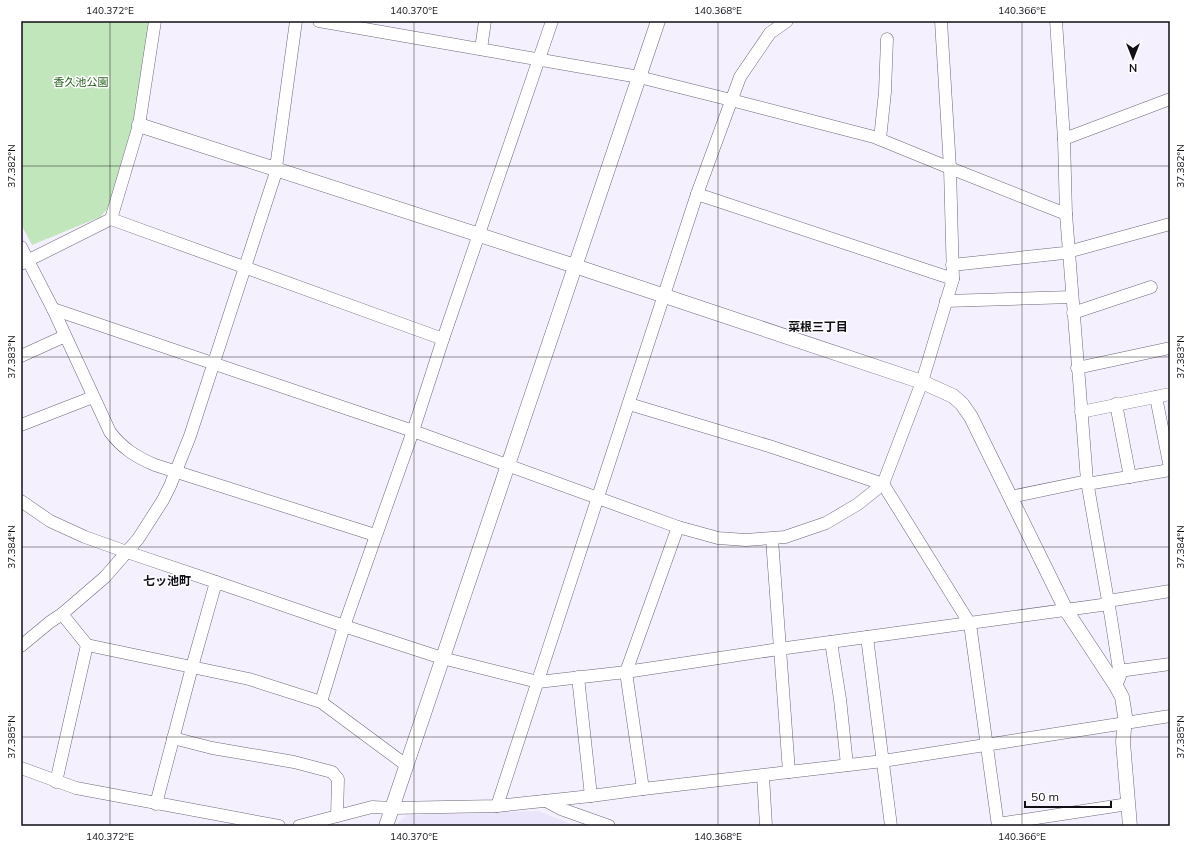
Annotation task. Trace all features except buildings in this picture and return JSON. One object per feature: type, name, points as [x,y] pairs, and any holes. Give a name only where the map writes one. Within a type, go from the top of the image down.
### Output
[{"type":"street","points":[[110,219],[139,125],[155,21]]},
{"type":"street","points":[[21,646],[62,614],[105,577],[127,552],[147,525],[163,500],[177,472],[214,364],[275,175],[296,21]]},
{"type":"street","points":[[319,21],[639,77],[731,100],[880,139],[1066,214]]},
{"type":"street","points":[[481,50],[485,21]]},
{"type":"street","points":[[321,702],[344,626],[480,235],[552,21]]},
{"type":"street","points":[[386,826],[658,21]]},
{"type":"street","points":[[497,806],[697,194],[731,100],[740,77],[770,33],[787,21]]},
{"type":"street","points":[[53,309],[412,431],[678,528],[718,538],[746,540],[772,539],[798,534],[826,523],[858,504],[883,484],[922,382],[953,279],[950,168],[941,21]]},
{"type":"street","points":[[1056,21],[1064,139],[1066,214],[1087,483],[1109,602],[1120,676],[1116,686]]},
{"type":"street","points":[[880,139],[887,39]]},
{"type":"street","points":[[1064,139],[1170,99]]},
{"type":"street","points":[[139,125],[276,168],[575,266],[922,382],[953,396],[962,404],[971,417],[1066,610],[1122,697],[1125,716],[1124,742],[1130,826]]},
{"type":"street","points":[[697,194],[953,279]]},
{"type":"street","points":[[24,262],[110,219],[443,339]]},
{"type":"street","points":[[952,265],[1069,252],[1170,224]]},
{"type":"street","points":[[21,247],[24,262],[53,309],[110,432],[124,448],[137,457],[155,465],[375,536]]},
{"type":"street","points":[[1073,313],[1151,287]]},
{"type":"street","points":[[946,301],[1072,297]]},
{"type":"street","points":[[21,356],[65,336]]},
{"type":"street","points":[[1077,368],[1170,348]]},
{"type":"street","points":[[1081,412],[1170,394]]},
{"type":"street","points":[[21,425],[93,397]]},
{"type":"street","points":[[1010,497],[1170,469],[1156,397]]},
{"type":"street","points":[[629,404],[769,446],[883,484],[970,624],[998,825],[1128,804]]},
{"type":"street","points":[[1116,404],[1130,477]]},
{"type":"street","points":[[22,504],[50,521],[85,537],[127,552],[442,658],[538,682],[626,672],[779,649],[970,624],[1066,610],[1170,591]]},
{"type":"street","points":[[643,789],[626,672],[678,528]]},
{"type":"street","points":[[772,539],[789,772]]},
{"type":"street","points":[[156,804],[216,582]]},
{"type":"street","points":[[62,614],[87,645],[249,679],[321,702],[406,765]]},
{"type":"street","points":[[867,637],[891,826]]},
{"type":"street","points":[[831,642],[840,699],[847,765]]},
{"type":"street","points":[[56,782],[87,645]]},
{"type":"street","points":[[1119,671],[1170,664]]},
{"type":"street","points":[[578,677],[591,796]]},
{"type":"street","points":[[299,826],[370,807],[497,806],[591,796],[883,761],[1170,716]]},
{"type":"street","points":[[173,738],[212,748],[294,762],[332,772],[338,779],[337,816]]},
{"type":"street","points":[[21,768],[76,788],[275,826]]},
{"type":"street","points":[[763,776],[766,826]]},
{"type":"street","points":[[546,801],[561,809],[609,826]]},
{"type":"shaded area","points":[[538,811],[576,826],[396,826],[407,815]]},
{"type":"green space","name":"香久池公園","points":[[21,21],[150,21],[138,114],[112,204],[100,217],[32,245],[21,224]]},
{"type":"district","name":"菜根三丁目","points":[[818,327]]},
{"type":"district","name":"七ッ池町","points":[[167,581]]}]
